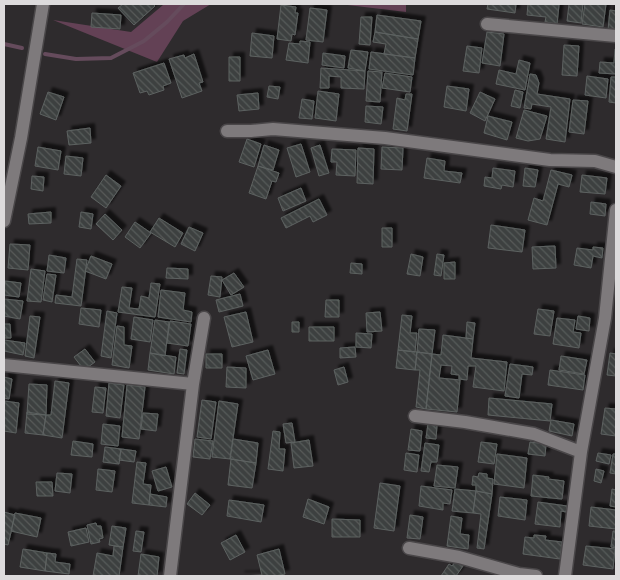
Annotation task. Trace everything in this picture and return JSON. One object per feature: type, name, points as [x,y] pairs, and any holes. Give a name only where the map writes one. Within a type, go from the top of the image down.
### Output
[{"type":"street","points":[[4,221],[21,138],[43,4]]},
{"type":"street","points":[[487,24],[616,36]]},
{"type":"street","points":[[228,130],[251,131],[273,129],[385,138],[550,160],[595,161],[616,167]]},
{"type":"street","points":[[566,576],[581,452],[605,318],[616,210]]},
{"type":"street","points":[[170,576],[193,384],[204,318]]},
{"type":"street","points":[[4,365],[193,384]]},
{"type":"street","points":[[415,416],[534,434],[581,452]]},
{"type":"street","points":[[409,548],[459,557],[519,574],[536,576]]},
{"type":"shaded area","points":[[161,4],[211,4],[183,21],[157,62],[53,20],[131,32],[163,5]]},
{"type":"shaded area","points":[[339,4],[406,4],[406,12]]},
{"type":"building","points":[[123,4],[153,4],[155,6],[134,25],[118,8]]},
{"type":"building","points":[[488,4],[516,4],[515,13],[487,9]]},
{"type":"building","points":[[528,4],[559,5],[557,24],[545,22],[546,17],[527,15]]},
{"type":"building","points":[[569,4],[583,4],[581,23],[567,21]]},
{"type":"building","points":[[585,4],[606,4],[603,27],[582,24]]},
{"type":"building","points":[[281,5],[296,7],[295,13],[298,13],[295,35],[292,34],[291,41],[277,39]]},
{"type":"building","points":[[310,8],[327,10],[323,42],[306,40]]},
{"type":"building","points":[[610,10],[616,11],[616,31],[608,30]]},
{"type":"building","points":[[92,13],[121,15],[120,29],[91,27]]},
{"type":"building","points":[[377,15],[421,21],[418,39],[375,32]]},
{"type":"building","points":[[361,17],[372,17],[370,45],[359,44]]},
{"type":"building","points":[[375,32],[418,39],[415,58],[384,54],[386,44],[373,42]]},
{"type":"building","points":[[487,32],[504,34],[500,66],[482,63]]},
{"type":"building","points":[[252,33],[274,36],[272,58],[250,56]]},
{"type":"building","points":[[300,41],[310,42],[308,63],[286,60],[289,43],[300,44]]},
{"type":"building","points":[[564,45],[579,46],[577,76],[562,75]]},
{"type":"building","points":[[467,46],[482,48],[479,73],[463,71]]},
{"type":"building","points":[[615,49],[616,74],[599,73],[600,62],[614,63]]},
{"type":"building","points":[[351,50],[368,52],[365,71],[348,68]]},
{"type":"building","points":[[371,52],[415,58],[413,75],[369,69]]},
{"type":"building","points":[[323,53],[345,56],[344,68],[322,65]]},
{"type":"building","points":[[194,54],[203,82],[199,83],[202,91],[182,98],[169,59],[184,55],[185,58]]},
{"type":"building","points":[[229,57],[240,57],[240,81],[229,81]]},
{"type":"building","points":[[519,60],[530,63],[525,90],[496,84],[499,70],[516,74]]},
{"type":"building","points":[[164,63],[171,83],[163,86],[164,90],[149,95],[147,91],[140,93],[133,73]]},
{"type":"building","points":[[321,68],[365,71],[364,89],[341,88],[341,77],[329,76],[329,88],[320,88]]},
{"type":"building","points":[[368,71],[382,72],[380,102],[366,101]]},
{"type":"building","points":[[385,73],[412,77],[410,92],[382,88]]},
{"type":"building","points":[[530,74],[536,75],[539,83],[537,94],[570,99],[565,142],[546,139],[551,107],[532,104],[531,109],[524,108]]},
{"type":"building","points":[[587,76],[608,79],[606,98],[585,95]]},
{"type":"building","points":[[611,77],[616,77],[616,103],[609,102]]},
{"type":"building","points":[[269,86],[280,87],[278,99],[267,97]]},
{"type":"building","points":[[447,86],[469,89],[466,111],[444,107]]},
{"type":"building","points":[[515,90],[523,92],[520,108],[511,106]]},
{"type":"building","points":[[318,91],[339,94],[336,121],[315,118]]},
{"type":"building","points":[[48,92],[64,97],[56,120],[40,114]]},
{"type":"building","points":[[480,92],[495,99],[485,121],[470,113]]},
{"type":"building","points":[[258,93],[259,109],[239,111],[237,95]]},
{"type":"building","points":[[406,94],[412,94],[407,131],[393,129],[397,98],[405,100]]},
{"type":"building","points":[[302,99],[314,101],[312,119],[299,118]]},
{"type":"building","points":[[573,100],[588,101],[584,134],[569,132]]},
{"type":"building","points":[[366,106],[383,107],[381,124],[365,122]]},
{"type":"building","points":[[524,110],[547,116],[540,139],[528,141],[516,138]]},
{"type":"building","points":[[488,116],[512,122],[507,140],[484,133]]},
{"type":"building","points":[[90,128],[91,143],[69,145],[67,131]]},
{"type":"building","points":[[247,139],[261,144],[254,167],[239,162]]},
{"type":"building","points":[[301,144],[310,172],[296,177],[287,148]]},
{"type":"building","points":[[264,145],[279,150],[273,170],[258,166]]},
{"type":"building","points":[[320,145],[329,173],[319,176],[311,148]]},
{"type":"building","points":[[38,147],[61,151],[58,170],[35,166]]},
{"type":"building","points":[[382,147],[403,148],[402,170],[381,169]]},
{"type":"building","points":[[358,148],[374,149],[373,184],[357,183]]},
{"type":"building","points":[[332,149],[356,150],[355,176],[336,175],[337,162],[331,162]]},
{"type":"building","points":[[66,156],[83,158],[81,176],[64,174]]},
{"type":"building","points":[[427,158],[445,161],[444,171],[462,173],[460,183],[424,178]]},
{"type":"building","points":[[258,166],[279,173],[276,182],[272,181],[266,199],[249,193]]},
{"type":"building","points":[[493,168],[515,171],[513,187],[502,185],[501,189],[484,186],[485,177],[492,178]]},
{"type":"building","points":[[525,168],[538,170],[535,187],[523,186]]},
{"type":"building","points":[[551,170],[572,175],[569,187],[558,184],[547,225],[528,220],[534,198],[543,201]]},
{"type":"building","points":[[106,175],[121,186],[106,208],[91,197]]},
{"type":"building","points":[[582,175],[607,178],[605,194],[580,192]]},
{"type":"building","points":[[32,176],[44,177],[43,191],[31,189]]},
{"type":"building","points":[[301,188],[306,201],[283,211],[278,198]]},
{"type":"building","points":[[319,199],[327,215],[313,222],[310,216],[286,228],[281,218]]},
{"type":"building","points":[[591,202],[606,204],[605,216],[590,214]]},
{"type":"building","points":[[51,212],[51,223],[29,224],[28,214]]},
{"type":"building","points":[[81,212],[93,214],[91,229],[79,227]]},
{"type":"building","points":[[105,214],[122,230],[113,240],[96,224]]},
{"type":"building","points":[[159,218],[183,233],[175,247],[150,232]]},
{"type":"building","points":[[135,222],[151,233],[140,248],[125,237]]},
{"type":"building","points":[[491,225],[525,230],[522,252],[488,248]]},
{"type":"building","points":[[189,227],[203,233],[195,251],[181,244]]},
{"type":"building","points":[[382,228],[392,228],[392,247],[382,247]]},
{"type":"building","points":[[10,244],[30,245],[28,270],[8,268]]},
{"type":"building","points":[[555,246],[556,268],[533,269],[532,247]]},
{"type":"building","points":[[593,247],[603,248],[602,258],[593,256],[591,268],[574,265],[577,248],[593,250]]},
{"type":"building","points":[[411,254],[423,257],[420,276],[407,274]]},
{"type":"building","points":[[437,254],[444,255],[441,276],[434,275]]},
{"type":"building","points":[[49,255],[66,258],[64,273],[47,271]]},
{"type":"building","points":[[91,256],[112,264],[106,279],[85,271]]},
{"type":"building","points":[[77,259],[87,260],[81,306],[55,303],[56,295],[72,297]]},
{"type":"building","points":[[455,262],[455,279],[444,279],[444,263]]},
{"type":"building","points":[[351,263],[362,264],[362,274],[350,273]]},
{"type":"building","points":[[167,268],[188,269],[188,279],[166,278]]},
{"type":"building","points":[[31,269],[45,271],[41,302],[27,301]]},
{"type":"building","points":[[234,273],[244,287],[231,295],[222,280]]},
{"type":"building","points":[[47,274],[56,275],[52,302],[43,300]]},
{"type":"building","points":[[211,276],[222,277],[220,297],[208,295]]},
{"type":"building","points":[[5,281],[21,283],[19,297],[4,295]]},
{"type":"building","points":[[151,283],[160,284],[155,317],[118,312],[122,287],[132,288],[129,308],[139,309],[141,296],[149,298]]},
{"type":"building","points":[[161,290],[185,293],[183,310],[192,312],[191,322],[158,317]]},
{"type":"building","points":[[240,294],[243,306],[219,312],[216,300]]},
{"type":"building","points":[[4,299],[23,301],[20,319],[4,316]]},
{"type":"building","points":[[326,300],[339,300],[339,317],[325,317]]},
{"type":"building","points":[[81,308],[101,310],[99,327],[79,324]]},
{"type":"building","points":[[538,309],[554,311],[550,336],[534,334]]},
{"type":"building","points":[[107,311],[117,313],[111,358],[101,356]]},
{"type":"building","points":[[246,312],[253,342],[232,347],[224,317]]},
{"type":"building","points":[[380,312],[382,331],[367,332],[366,313]]},
{"type":"building","points":[[402,315],[412,316],[410,333],[417,333],[415,352],[398,350]]},
{"type":"building","points":[[30,316],[40,317],[34,358],[25,356]]},
{"type":"building","points":[[578,316],[590,318],[589,331],[576,329]]},
{"type":"building","points":[[134,317],[153,320],[150,342],[131,339]]},
{"type":"building","points":[[557,318],[575,320],[573,332],[581,333],[579,348],[553,344]]},
{"type":"building","points":[[155,320],[169,322],[165,356],[150,353]]},
{"type":"building","points":[[170,321],[191,324],[188,346],[167,343]]},
{"type":"building","points":[[292,322],[299,322],[299,332],[292,332]]},
{"type":"building","points":[[467,322],[475,323],[473,339],[466,338]]},
{"type":"building","points":[[4,324],[10,324],[11,338],[4,338]]},
{"type":"building","points":[[117,326],[124,327],[124,345],[132,346],[129,368],[112,365]]},
{"type":"building","points":[[309,327],[334,327],[334,341],[309,341]]},
{"type":"building","points":[[419,329],[435,330],[432,354],[417,352]]},
{"type":"building","points":[[356,333],[372,334],[371,348],[356,347]]},
{"type":"building","points":[[443,335],[473,339],[471,358],[507,362],[504,391],[473,387],[476,366],[468,366],[467,380],[459,379],[459,375],[451,374],[452,366],[441,365],[439,378],[460,380],[457,412],[426,409],[432,354],[441,355]]},
{"type":"building","points":[[4,340],[25,343],[23,355],[4,351]]},
{"type":"building","points":[[355,347],[356,357],[340,358],[340,348]]},
{"type":"building","points":[[85,349],[95,362],[84,370],[74,357]]},
{"type":"building","points":[[180,349],[187,350],[184,374],[177,373]]},
{"type":"building","points":[[268,350],[275,374],[253,380],[246,356]]},
{"type":"building","points":[[398,350],[417,352],[415,370],[396,368]]},
{"type":"building","points":[[417,352],[432,354],[426,409],[416,407],[420,370],[415,370]]},
{"type":"building","points":[[150,353],[176,357],[174,374],[148,370]]},
{"type":"building","points":[[610,353],[616,354],[616,376],[607,375]]},
{"type":"building","points":[[206,354],[222,354],[222,368],[206,368]]},
{"type":"building","points":[[561,356],[587,360],[584,374],[559,370]]},
{"type":"building","points":[[510,364],[533,367],[532,375],[522,374],[519,398],[505,396]]},
{"type":"building","points":[[227,367],[246,368],[246,388],[226,387]]},
{"type":"building","points":[[344,367],[348,382],[338,385],[334,370]]},
{"type":"building","points":[[550,370],[585,375],[583,390],[548,385]]},
{"type":"building","points":[[4,377],[12,379],[9,399],[4,398]]},
{"type":"building","points":[[55,381],[69,383],[62,438],[43,435],[46,415],[51,415]]},
{"type":"building","points":[[109,383],[124,385],[120,418],[106,416]]},
{"type":"building","points":[[29,384],[47,385],[46,415],[27,414]]},
{"type":"building","points":[[127,385],[145,387],[139,439],[122,437]]},
{"type":"building","points":[[95,387],[106,388],[103,413],[92,412]]},
{"type":"building","points":[[489,398],[552,404],[550,421],[488,415]]},
{"type":"building","points":[[202,400],[216,402],[211,439],[197,437]]},
{"type":"building","points":[[4,401],[19,403],[16,433],[4,431]]},
{"type":"building","points":[[219,401],[238,404],[230,459],[212,457]]},
{"type":"building","points":[[605,408],[616,409],[616,436],[601,434]]},
{"type":"building","points":[[27,412],[46,415],[43,435],[25,433]]},
{"type":"building","points":[[143,413],[158,414],[156,431],[141,429]]},
{"type":"building","points":[[551,420],[574,424],[572,436],[549,431]]},
{"type":"building","points":[[292,423],[295,442],[286,443],[283,424]]},
{"type":"building","points":[[103,424],[120,426],[118,446],[101,444]]},
{"type":"building","points":[[428,424],[437,425],[436,439],[426,438]]},
{"type":"building","points":[[411,429],[422,431],[420,451],[408,450]]},
{"type":"building","points":[[273,431],[280,432],[279,449],[285,449],[283,471],[268,469]]},
{"type":"building","points":[[195,439],[213,441],[210,459],[193,457]]},
{"type":"building","points":[[233,439],[258,443],[256,463],[230,459]]},
{"type":"building","points":[[309,440],[313,466],[294,468],[291,443]]},
{"type":"building","points":[[73,441],[93,444],[92,457],[71,455]]},
{"type":"building","points":[[481,442],[497,444],[494,464],[478,462]]},
{"type":"building","points":[[530,442],[546,444],[545,456],[528,454]]},
{"type":"building","points":[[425,443],[439,445],[437,462],[431,462],[429,472],[421,471]]},
{"type":"building","points":[[105,447],[121,449],[119,464],[103,462]]},
{"type":"building","points":[[121,449],[136,451],[134,462],[119,460]]},
{"type":"building","points":[[406,453],[419,455],[417,472],[404,470]]},
{"type":"building","points":[[598,453],[611,455],[609,464],[596,461]]},
{"type":"building","points":[[497,454],[527,458],[524,488],[494,484]]},
{"type":"building","points":[[613,454],[616,454],[616,474],[610,473]]},
{"type":"building","points":[[231,459],[256,463],[252,488],[228,485]]},
{"type":"building","points":[[137,462],[146,463],[143,484],[151,485],[149,505],[132,503]]},
{"type":"building","points":[[437,465],[458,467],[455,488],[434,486]]},
{"type":"building","points":[[166,467],[172,487],[158,491],[152,471]]},
{"type":"building","points":[[98,469],[115,471],[112,492],[96,490]]},
{"type":"building","points":[[596,469],[604,471],[601,483],[594,481]]},
{"type":"building","points":[[57,473],[72,474],[70,493],[55,491]]},
{"type":"building","points":[[479,473],[487,474],[487,478],[493,479],[492,494],[476,491],[476,485],[472,485],[473,476],[478,477]]},
{"type":"building","points":[[533,475],[564,481],[562,499],[531,496]]},
{"type":"building","points":[[36,482],[52,482],[53,496],[37,496]]},
{"type":"building","points":[[380,483],[400,486],[394,531],[374,528]]},
{"type":"building","points":[[421,486],[452,490],[450,504],[443,503],[443,510],[419,506]]},
{"type":"building","points":[[455,489],[476,491],[473,513],[452,511]]},
{"type":"building","points":[[612,489],[616,490],[616,507],[610,506]]},
{"type":"building","points":[[476,491],[492,494],[484,549],[477,548],[481,514],[473,513]]},
{"type":"building","points":[[195,493],[210,505],[202,515],[187,504]]},
{"type":"building","points":[[150,494],[167,497],[166,507],[149,505]]},
{"type":"building","points":[[500,497],[527,500],[525,520],[498,516]]},
{"type":"building","points":[[308,499],[329,507],[324,524],[303,517]]},
{"type":"building","points":[[229,500],[264,505],[261,522],[227,516]]},
{"type":"building","points":[[538,502],[567,506],[566,512],[561,511],[560,527],[535,524]]},
{"type":"building","points":[[591,507],[616,510],[616,529],[589,526]]},
{"type":"building","points":[[4,512],[15,515],[8,545],[4,544]]},
{"type":"building","points":[[15,513],[41,518],[37,537],[11,531]]},
{"type":"building","points":[[410,515],[423,517],[420,539],[407,538]]},
{"type":"building","points":[[451,516],[462,518],[460,534],[469,535],[468,549],[447,546]]},
{"type":"building","points":[[332,519],[360,520],[360,537],[332,537]]},
{"type":"building","points":[[96,523],[97,526],[101,526],[103,538],[99,539],[100,542],[91,544],[87,525]]},
{"type":"building","points":[[112,526],[126,528],[123,547],[109,545]]},
{"type":"building","points":[[86,528],[89,542],[71,546],[68,532]]},
{"type":"building","points":[[136,531],[144,532],[141,552],[133,551]]},
{"type":"building","points":[[613,531],[616,531],[616,548],[611,547]]},
{"type":"building","points":[[236,535],[245,552],[230,560],[221,543]]},
{"type":"building","points":[[534,535],[546,536],[545,540],[562,542],[560,559],[523,554],[525,537],[534,538]]},
{"type":"building","points":[[114,546],[123,547],[119,576],[93,576],[97,553],[113,556]]},
{"type":"building","points":[[586,546],[615,549],[613,569],[583,565]]},
{"type":"building","points":[[23,549],[47,553],[45,571],[20,567]]},
{"type":"building","points":[[279,549],[285,574],[275,576],[240,576],[262,575],[257,555]]},
{"type":"building","points":[[47,553],[56,554],[55,562],[70,564],[69,574],[45,571]]},
{"type":"building","points":[[141,554],[159,557],[157,576],[138,576]]},
{"type":"building","points":[[456,561],[463,566],[456,576],[441,576],[449,564],[452,566]]},
{"type":"waterway","points":[[45,54],[76,59],[111,58],[144,41],[167,22],[184,4]]},
{"type":"waterway","points":[[4,44],[22,48]]}]
